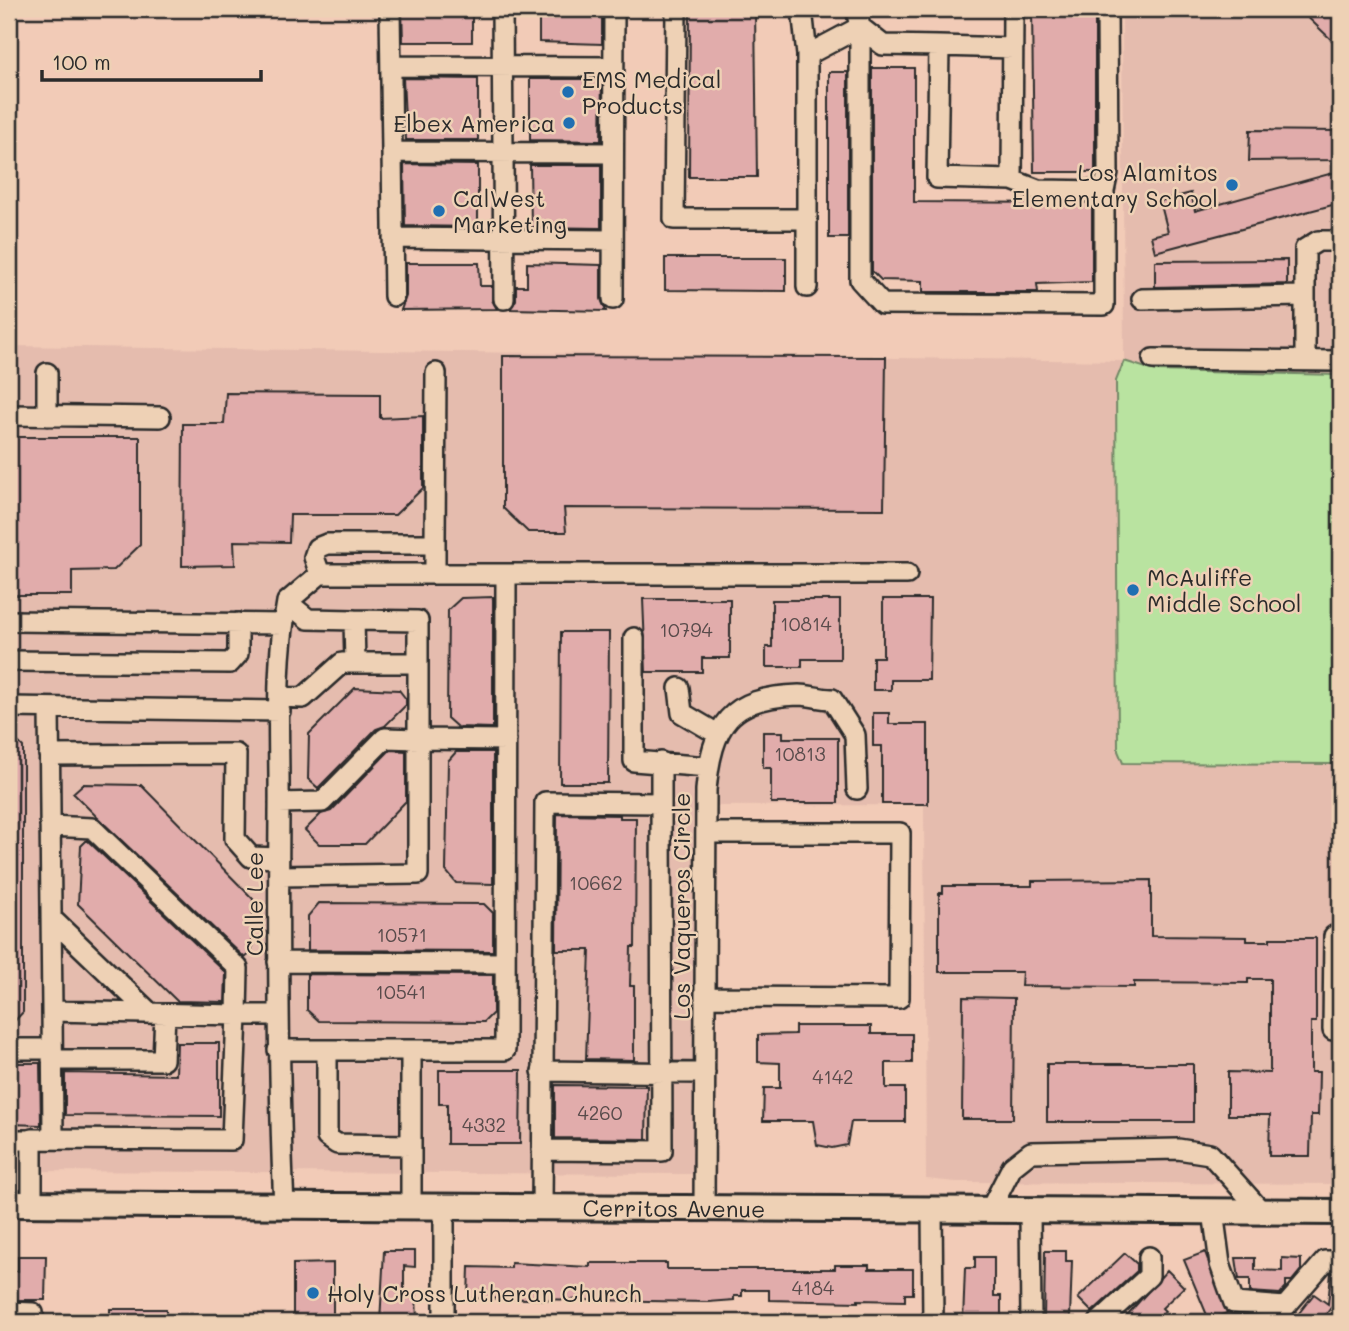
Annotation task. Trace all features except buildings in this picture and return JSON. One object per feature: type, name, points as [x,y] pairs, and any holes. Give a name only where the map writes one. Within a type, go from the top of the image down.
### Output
[{"type":"main road","name":"Cerritos Avenue","points":[[20,1204],[1340,1212]]},
{"type":"street","points":[[390,9],[394,296]]},
{"type":"street","points":[[502,9],[504,299]]},
{"type":"street","points":[[613,299],[614,9]]},
{"type":"street","points":[[676,9],[674,219],[806,219]]},
{"type":"street","points":[[802,9],[807,55],[807,287]]},
{"type":"street","points":[[1012,180],[1013,9]]},
{"type":"street","points":[[858,18],[860,280],[882,304],[1104,305],[1104,191],[1108,172],[1107,9]]},
{"type":"street","points":[[807,55],[858,18]]},
{"type":"street","points":[[858,18],[883,45],[1013,48]]},
{"type":"street","points":[[939,46],[937,178],[1012,180],[1038,190],[1104,191]]},
{"type":"street","points":[[391,66],[613,67]]},
{"type":"street","points":[[391,152],[612,153]]},
{"type":"street","points":[[393,238],[613,240]]},
{"type":"street","points":[[1305,361],[1305,249],[1318,241],[1340,241]]},
{"type":"street","points":[[1142,299],[1305,296]]},
{"type":"street","points":[[1153,359],[1340,361]]},
{"type":"street","points":[[47,373],[47,416]]},
{"type":"street","points":[[435,574],[436,373]]},
{"type":"street","points":[[9,415],[160,417]]},
{"type":"street","points":[[320,574],[314,557],[317,548],[327,544],[435,544]]},
{"type":"street","points":[[49,755],[236,754],[235,839],[251,857],[279,867],[418,874],[418,621],[308,619],[287,602],[320,574],[907,574]]},
{"type":"street","points":[[278,1050],[505,1050],[506,574]]},
{"type":"street","name":"Calle Lee","points":[[284,1207],[278,1050],[278,962],[280,704],[283,624],[287,602]]},
{"type":"street","points":[[354,620],[355,663]]},
{"type":"street","points":[[9,621],[283,624]]},
{"type":"street","points":[[9,661],[230,663],[238,654],[238,623]]},
{"type":"street","points":[[634,638],[634,761],[708,766]]},
{"type":"street","points":[[9,707],[280,704],[303,698],[342,663],[418,663]]},
{"type":"street","points":[[679,688],[682,713],[716,733],[732,714],[751,704],[790,696],[832,699],[855,735],[857,789]]},
{"type":"street","points":[[49,708],[53,1139]]},
{"type":"street","name":"Los Vaqueros Circle","points":[[704,1208],[706,833],[708,766],[716,733]]},
{"type":"street","points":[[279,803],[322,802],[385,738],[506,740]]},
{"type":"street","points":[[542,1150],[662,1151],[661,762]]},
{"type":"street","points":[[542,1208],[545,802],[661,803]]},
{"type":"street","points":[[9,1140],[232,1140],[238,968],[92,828],[50,826]]},
{"type":"street","points":[[705,997],[899,998],[900,846],[900,832],[706,833]]},
{"type":"street","points":[[9,1049],[52,1055],[163,1060],[157,1013],[51,918]]},
{"type":"street","points":[[1337,1030],[1334,936],[1340,936]]},
{"type":"street","points":[[278,962],[505,962]]},
{"type":"street","points":[[52,1011],[278,1015]]},
{"type":"street","points":[[327,1050],[327,1137],[337,1144],[411,1144]]},
{"type":"street","points":[[411,1050],[411,1208]]},
{"type":"street","points":[[542,1071],[705,1073]]},
{"type":"street","points":[[20,1204],[32,1140]]},
{"type":"street","points":[[990,1210],[1012,1167],[1031,1152],[1178,1149],[1210,1154],[1262,1212]]},
{"type":"street","points":[[444,1208],[444,1322]]},
{"type":"street","points":[[932,1210],[933,1322]]},
{"type":"street","points":[[1030,1210],[1031,1322]]},
{"type":"street","points":[[1213,1212],[1220,1264],[1238,1313],[1279,1315],[1325,1261],[1340,1261]]},
{"type":"street","points":[[1109,1318],[1149,1276],[1149,1257]]},
{"type":"street","points":[[9,1312],[33,1313],[33,1322]]},
{"type":"shaded area","points":[[1122,9],[1340,9],[1340,1184],[956,1182],[926,1179],[924,805],[693,806],[694,1174],[9,1171],[9,346],[1124,361]]},
{"type":"green space","points":[[1124,361],[1156,371],[1340,375],[1340,764],[1123,763],[1118,751],[1116,381]]},
{"type":"place","name":"EMS Medical Products","points":[[568,92]]},
{"type":"place","name":"Elbex America","points":[[569,123]]},
{"type":"place","name":"Los Alamitos Elementary School","points":[[1232,185]]},
{"type":"place","name":"CalWest Marketing","points":[[439,211]]},
{"type":"place","name":"McAuliffe Middle School","points":[[1133,590]]},
{"type":"place","name":"Holy Cross Lutheran Church","points":[[313,1293]]}]
